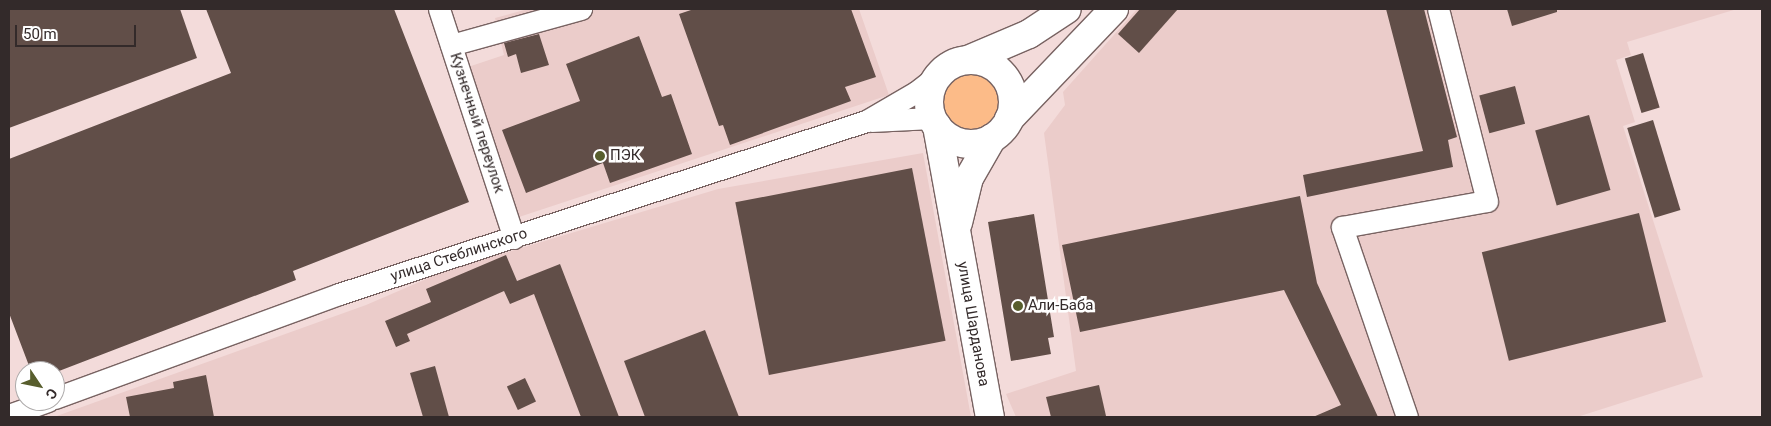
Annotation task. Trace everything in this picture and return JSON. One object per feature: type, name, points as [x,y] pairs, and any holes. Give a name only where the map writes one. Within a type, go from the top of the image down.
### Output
[{"type":"main road","points":[[1067,9],[1029,34],[940,73],[930,94],[934,122],[945,135],[968,144],[1000,128],[1114,9]]},
{"type":"main road","points":[[955,231],[969,178],[1000,128],[1013,98],[1005,78],[989,64],[968,60]]},
{"type":"main road","name":"улица Шарданова","points":[[934,122],[990,417]]},
{"type":"street","name":"Кузнечный переулок","points":[[439,9],[514,238]]},
{"type":"street","points":[[450,44],[582,9]]},
{"type":"street","points":[[1407,417],[1342,227],[1487,201],[1438,9]]},
{"type":"street","points":[[866,121],[916,92],[940,73]]},
{"type":"street","points":[[866,121],[934,122]]},
{"type":"street","name":"улица Стеблинского","points":[[65,394],[339,294],[866,121]]},
{"type":"street","points":[[9,416],[22,411]]},
{"type":"shaded area","name":"ПЭК","points":[[528,9],[859,9],[889,95],[519,217],[465,68],[504,55],[495,18]]},
{"type":"shaded area","points":[[1137,9],[1737,9],[1627,42],[1631,55],[1616,60],[1635,122],[1623,126],[1703,377],[1577,417],[1016,417],[1006,394],[1076,371],[1044,133],[1065,105],[1063,92]]},
{"type":"shaded area","points":[[970,74],[986,79],[994,87],[999,103],[994,119],[986,127],[970,132],[954,127],[946,119],[941,103],[946,87],[954,79]]},
{"type":"shaded area","points":[[923,153],[971,417],[54,417],[366,305],[445,271],[718,189]]},
{"type":"building","points":[[9,9],[180,9],[197,58],[9,128]]},
{"type":"building","points":[[206,9],[394,9],[469,202],[293,271],[296,280],[65,369],[65,361],[27,361],[9,313],[9,159],[231,73]]},
{"type":"building","points":[[694,9],[851,9],[876,77],[845,87],[851,101],[730,145],[723,125],[719,126],[679,14]]},
{"type":"building","points":[[1140,9],[1178,9],[1139,53],[1118,34]]},
{"type":"building","points":[[1386,9],[1424,9],[1457,137],[1448,140],[1453,167],[1307,197],[1303,175],[1423,151]]},
{"type":"building","points":[[1507,9],[1557,9],[1557,12],[1512,26]]},
{"type":"building","points":[[539,34],[549,65],[521,73],[516,54],[508,57],[504,43]]},
{"type":"building","points":[[639,36],[662,97],[671,94],[692,154],[610,183],[603,163],[526,193],[502,130],[580,101],[566,64]]},
{"type":"building","points":[[1643,53],[1660,108],[1641,113],[1625,59]]},
{"type":"building","points":[[1515,86],[1525,124],[1489,133],[1479,96]]},
{"type":"building","points":[[1589,115],[1610,190],[1557,205],[1535,130]]},
{"type":"building","points":[[1653,120],[1680,210],[1655,218],[1627,128]]},
{"type":"building","points":[[912,168],[946,341],[769,375],[735,202]]},
{"type":"building","points":[[1300,196],[1317,283],[1378,417],[1313,417],[1341,405],[1284,290],[1080,332],[1062,245]]},
{"type":"building","points":[[1639,213],[1666,322],[1509,361],[1482,252]]},
{"type":"building","points":[[1034,214],[1054,337],[1048,338],[1051,354],[1011,361],[988,222]]},
{"type":"building","points":[[506,255],[517,281],[560,264],[619,417],[581,417],[534,294],[510,304],[504,291],[407,334],[410,341],[396,347],[385,321],[431,302],[426,289]]},
{"type":"building","points":[[705,330],[739,417],[645,417],[624,361]]},
{"type":"building","points":[[435,366],[449,417],[423,417],[410,373]]},
{"type":"building","points":[[206,375],[214,417],[130,417],[126,397],[174,388],[173,382]]},
{"type":"building","points":[[525,378],[536,402],[518,410],[507,386]]},
{"type":"building","points":[[1099,385],[1106,416],[1051,417],[1046,397]]},
{"type":"place","name":"ПЭК","points":[[600,156]]},
{"type":"place","name":"Али-Баба","points":[[1018,306]]}]
